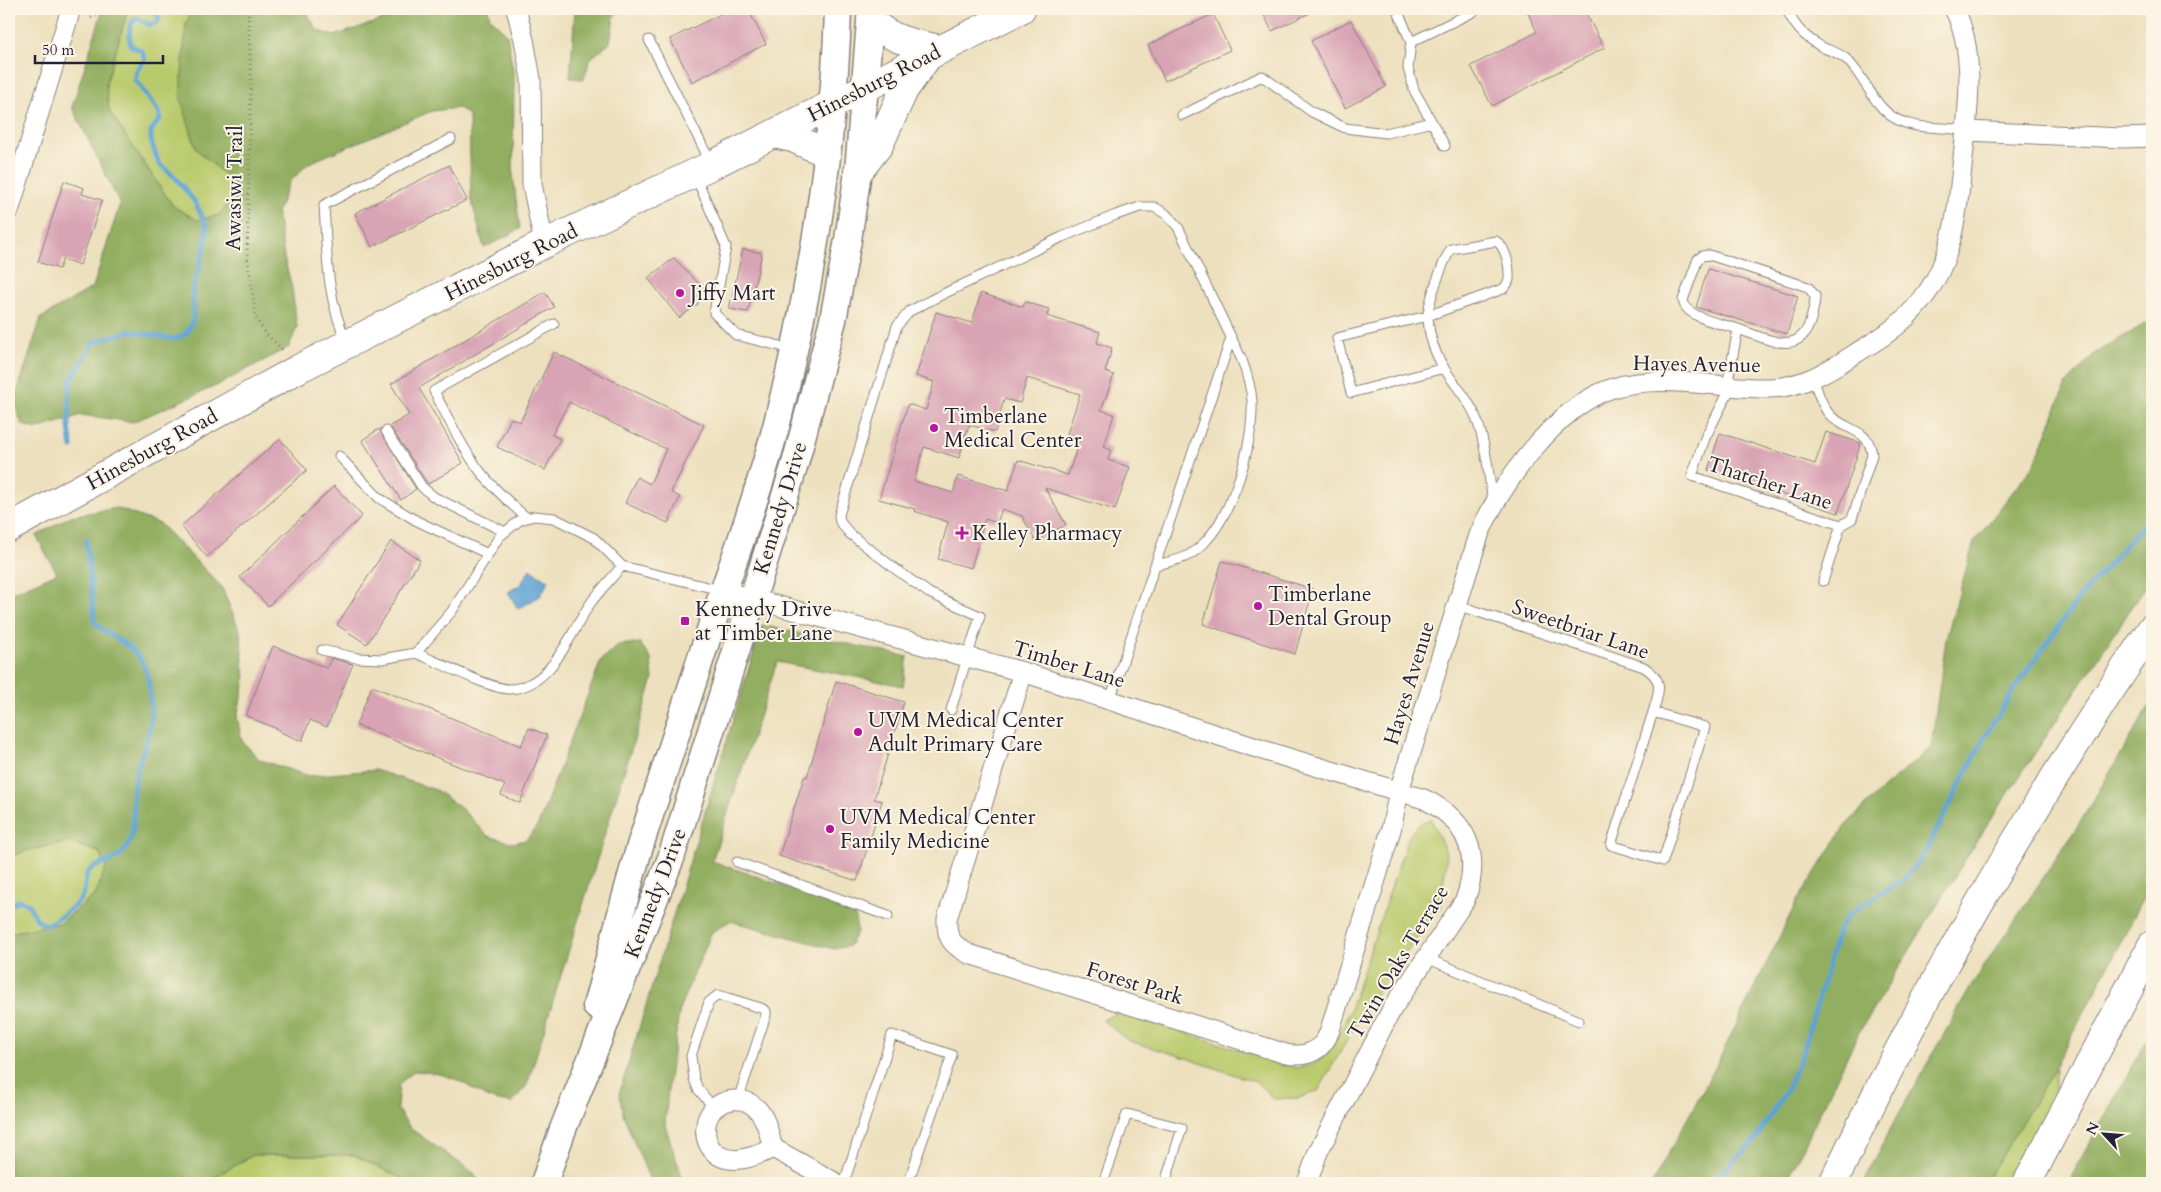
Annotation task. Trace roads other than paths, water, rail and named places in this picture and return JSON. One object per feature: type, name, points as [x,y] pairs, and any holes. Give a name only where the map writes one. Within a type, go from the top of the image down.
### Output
[{"type":"main road","name":"Kennedy Drive","points":[[563,1130],[639,848],[723,591],[740,546],[777,425],[812,260],[831,105],[838,9]]},
{"type":"main road","name":"Hinesburg Road","points":[[9,528],[218,412],[348,344],[544,244],[703,170],[1020,9]]},
{"type":"main road","name":"Kennedy Drive","points":[[544,1183],[563,1130],[671,858],[751,598],[768,554],[795,464],[833,320],[858,172],[871,15]]},
{"type":"main road","points":[[858,172],[879,145],[904,90],[935,51],[892,37],[871,15]]},
{"type":"main road","points":[[774,134],[794,138],[826,153]]},
{"type":"main road","points":[[1833,1183],[1866,1113],[1995,876],[2042,797],[2152,628]]},
{"type":"main road","points":[[2027,1183],[2152,945]]},
{"type":"street","points":[[9,211],[71,9]]},
{"type":"street","points":[[516,9],[531,79],[532,184],[544,244]]},
{"type":"street","name":"Hayes Avenue","points":[[1399,791],[1479,535],[1494,504],[1528,456],[1550,431],[1568,414],[1602,392],[1635,382],[1770,388],[1787,387],[1812,378],[1887,334],[1909,314],[1937,280],[1949,250],[1958,207],[1966,131],[1968,55],[1964,36],[1954,9]]},
{"type":"street","points":[[1966,131],[2123,138],[2152,137]]},
{"type":"street","name":"Timber Lane","points":[[723,591],[1023,672],[1264,750],[1399,791]]},
{"type":"street","name":"Forest Park","points":[[1023,672],[947,919],[950,940],[954,946],[968,954],[1286,1054],[1297,1056],[1312,1053],[1324,1043],[1330,1030],[1391,830],[1399,791]]},
{"type":"street","name":"Twin Oaks Terrace","points":[[1307,1183],[1318,1152],[1382,1029],[1464,900],[1470,885],[1471,855],[1462,830],[1446,811],[1424,799],[1399,791]]},
{"type":"street","points":[[772,1148],[741,1160],[727,1159],[710,1147],[706,1134],[707,1120],[714,1108],[725,1101],[738,1100],[752,1104],[762,1114],[772,1148],[836,1183]]},
{"type":"lane","points":[[1397,9],[1411,42],[1408,68],[1414,90],[1445,146]]},
{"type":"lane","points":[[1411,42],[1474,12],[1472,9]]},
{"type":"lane","points":[[1786,9],[1796,28],[1822,46],[1846,58],[1883,109],[1898,120],[1922,128],[1949,127],[1966,131]]},
{"type":"lane","points":[[649,40],[703,170],[726,248],[714,313],[736,335],[794,349]]},
{"type":"lane","points":[[1182,115],[1262,76],[1312,112],[1345,128],[1386,133],[1432,122]]},
{"type":"lane","points":[[348,344],[340,328],[329,288],[324,205],[451,139]]},
{"type":"lane","points":[[951,710],[980,616],[929,593],[850,534],[840,522],[839,516],[897,326],[910,311],[930,301],[1062,237],[1140,207],[1154,207],[1166,214],[1178,227],[1248,376],[1252,401],[1248,441],[1237,482],[1222,518],[1202,544],[1190,554],[1176,561],[1156,564]]},
{"type":"lane","points":[[1444,368],[1351,393],[1337,338],[1427,316],[1503,290],[1510,278],[1502,244],[1490,241],[1451,249],[1444,261],[1427,316],[1434,347],[1444,368],[1460,388],[1477,419],[1494,504]]},
{"type":"lane","points":[[1709,255],[1808,287],[1815,296],[1808,330],[1804,337],[1796,342],[1781,342],[1738,328],[1693,314],[1684,304],[1683,300],[1695,264],[1702,256],[1709,255]]},
{"type":"lane","points":[[527,518],[483,476],[469,455],[434,391],[554,324]]},
{"type":"lane","points":[[1727,386],[1738,328]]},
{"type":"lane","points":[[1110,700],[1231,338]]},
{"type":"lane","name":"Thatcher Lane","points":[[1727,386],[1728,393],[1705,438],[1692,476],[1841,525],[1852,519],[1872,455],[1871,444],[1864,436],[1840,423],[1827,412],[1812,378]]},
{"type":"lane","points":[[386,431],[422,487],[434,497],[505,532]]},
{"type":"lane","points":[[339,456],[379,498],[417,521],[488,554]]},
{"type":"lane","points":[[416,653],[452,611],[499,537],[520,520],[534,516],[554,518],[594,538],[622,566],[723,591]]},
{"type":"lane","points":[[1823,581],[1841,525]]},
{"type":"lane","points":[[322,650],[357,658],[382,659],[416,653],[487,684],[507,689],[523,687],[546,671],[568,644],[590,604],[622,566]]},
{"type":"lane","name":"Sweetbriar Lane","points":[[1458,605],[1644,667],[1658,680],[1658,693],[1653,712],[1610,845],[1663,861],[1705,727],[1653,712]]},
{"type":"lane","points":[[737,862],[888,916]]},
{"type":"lane","points":[[1426,958],[1578,1021]]},
{"type":"lane","points":[[714,1108],[698,1089],[694,1080],[691,1056],[709,1002],[718,995],[766,1011],[738,1100]]},
{"type":"lane","points":[[844,1183],[892,1036],[952,1055],[908,1183]]},
{"type":"lane","points":[[1103,1183],[1127,1114],[1182,1128],[1165,1183]]},
{"type":"water","points":[[530,569],[549,581],[540,596],[518,609],[508,592],[521,584]]},
{"type":"waterway","points":[[72,447],[69,428],[70,382],[94,342],[129,331],[174,339],[186,334],[193,321],[193,289],[205,246],[207,227],[195,202],[174,176],[159,164],[151,141],[151,131],[160,119],[159,112],[135,80],[137,70],[145,59],[142,51],[130,45],[130,30],[134,20],[137,18],[150,25],[158,22],[159,18],[153,9]]},
{"type":"waterway","points":[[1710,1183],[1754,1142],[1786,1091],[1802,1055],[1838,931],[1848,915],[1906,877],[1926,851],[1985,736],[2019,682],[2079,598],[2152,515]]},
{"type":"waterway","points":[[9,905],[19,900],[28,904],[38,921],[46,925],[71,909],[79,901],[82,897],[89,871],[118,857],[126,848],[132,833],[135,777],[150,726],[149,686],[145,668],[138,656],[95,623],[86,540]]},
{"type":"place","name":"Jiffy Mart","points":[[680,293]]},
{"type":"place","name":"Timberlane Medical Center","points":[[934,428]]},
{"type":"place","name":"Kelley Pharmacy","points":[[962,533]]},
{"type":"place","name":"Timberlane Dental Group","points":[[1258,606]]},
{"type":"place","name":"Kennedy Drive at Timber Lane","points":[[685,621]]},
{"type":"place","name":"UVM Medical Center Adult Primary Care","points":[[858,732]]},
{"type":"place","name":"UVM Medical Center Family Medicine","points":[[830,829]]}]
